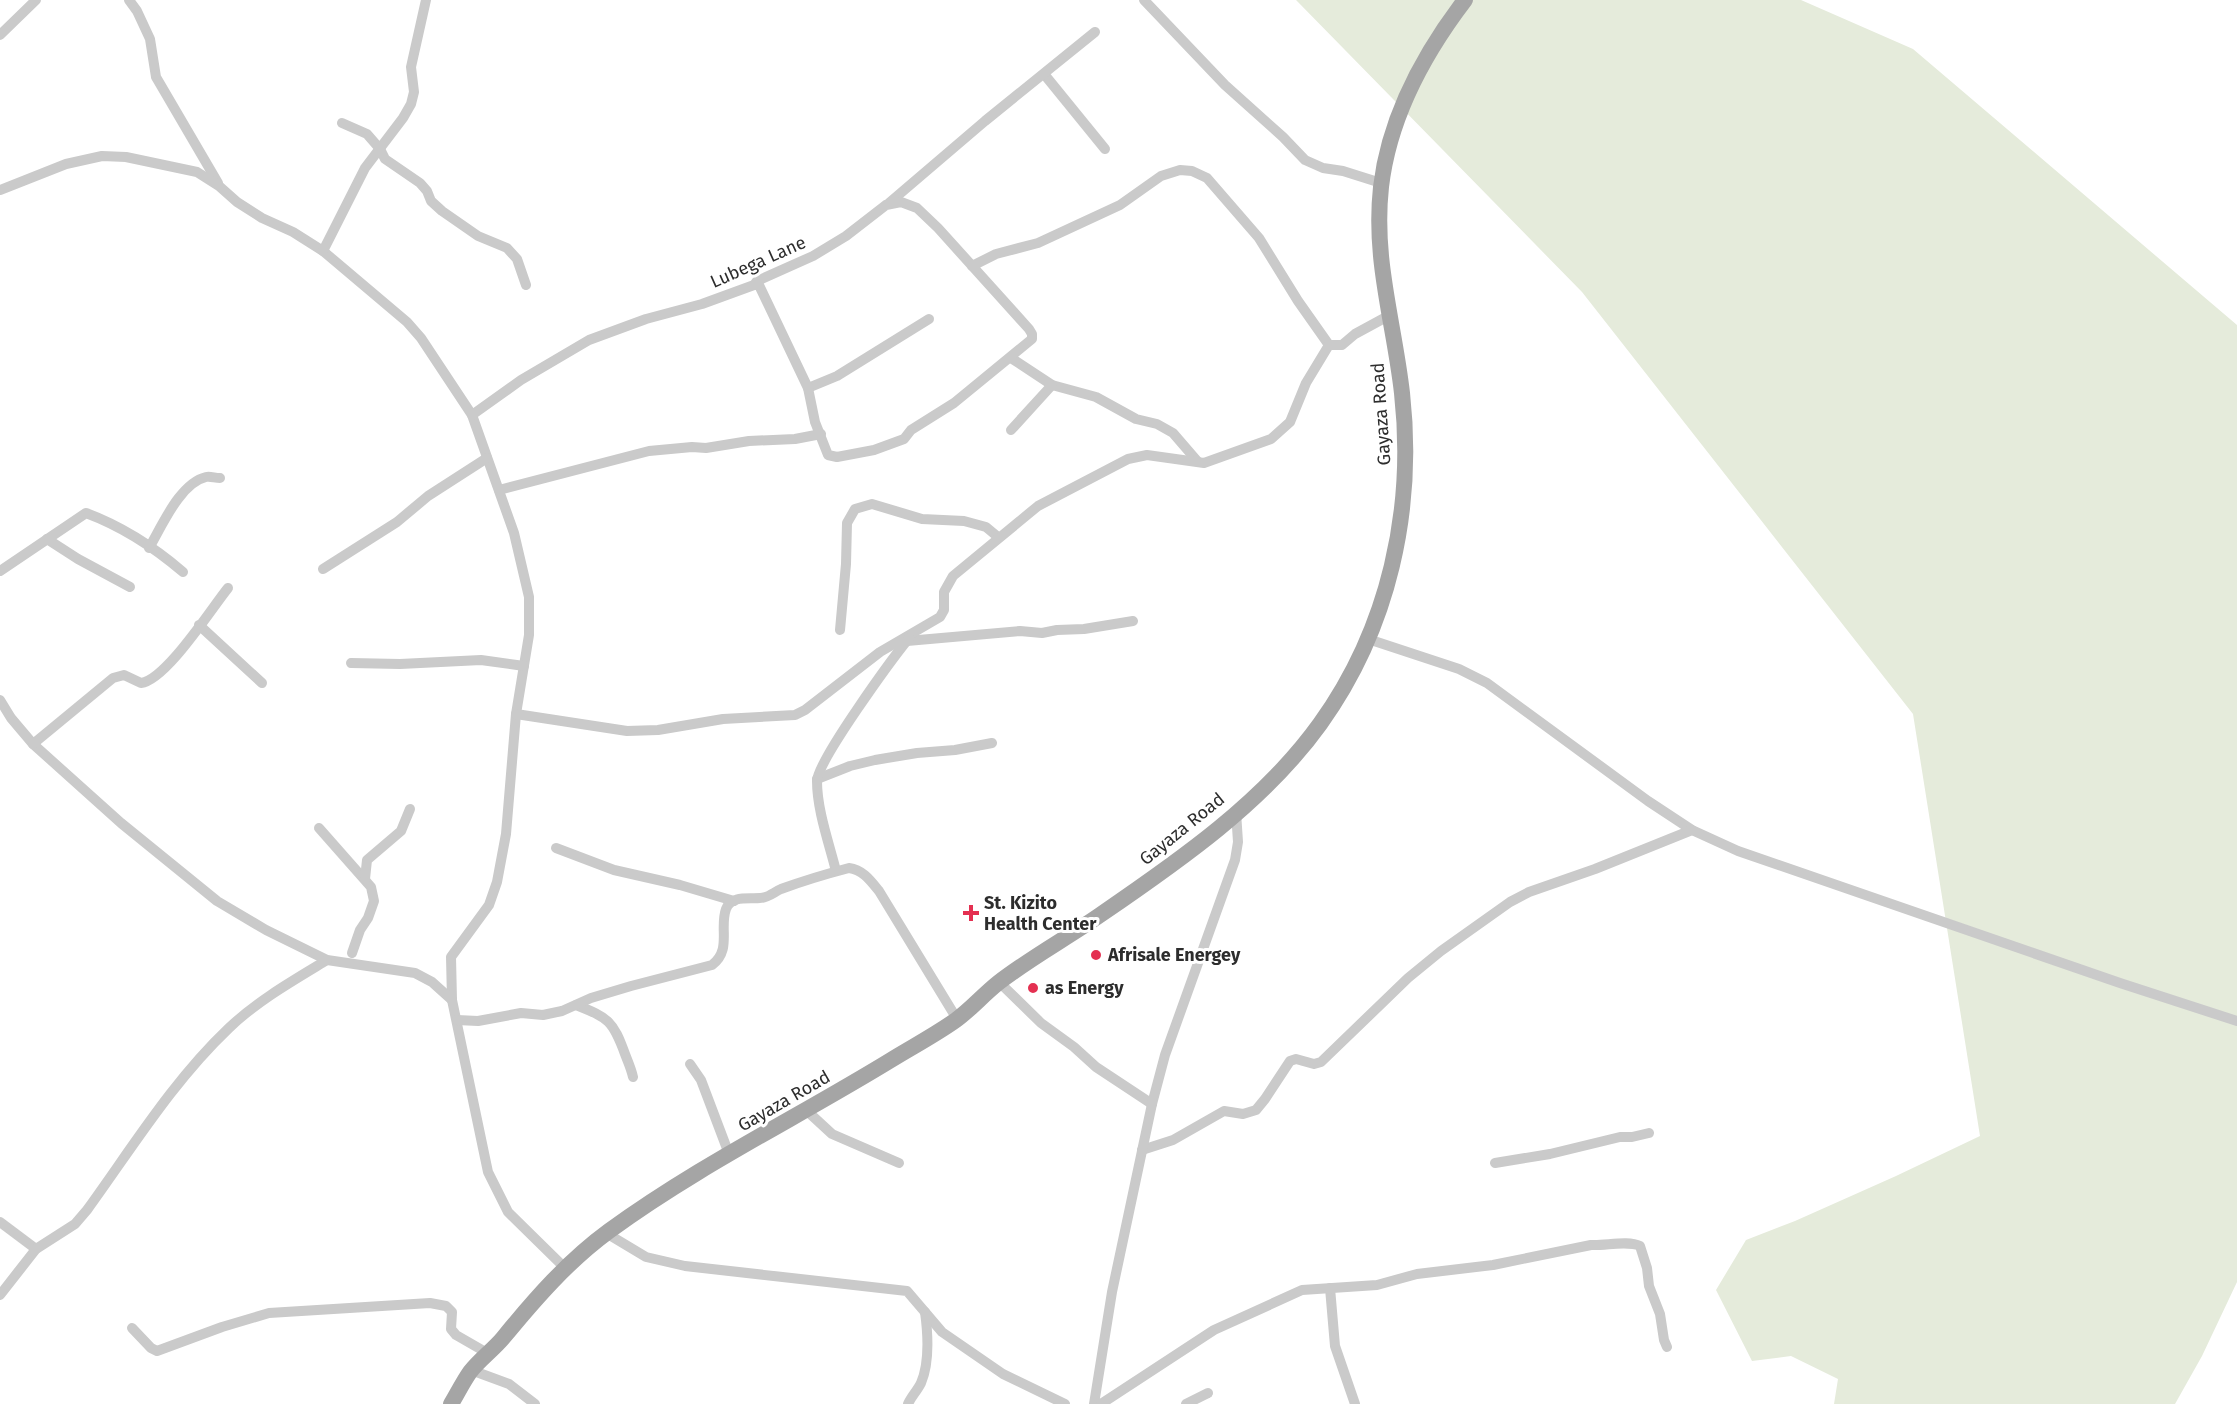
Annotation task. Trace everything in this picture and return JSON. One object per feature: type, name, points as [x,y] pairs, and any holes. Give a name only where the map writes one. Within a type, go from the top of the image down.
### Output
[{"type":"main road","name":"Gayaza Road","points":[[451,1404],[471,1370],[489,1354],[543,1290],[606,1233],[729,1154],[957,1019],[999,982],[1150,881],[1206,838],[1276,776],[1320,724],[1345,686],[1368,639],[1382,601],[1394,558],[1405,490],[1406,442],[1402,392],[1380,258],[1381,183],[1392,135],[1414,77],[1464,1]]},
{"type":"street","points":[[0,35],[36,0]]},
{"type":"street","points":[[129,0],[137,11],[150,39],[156,77],[219,186]]},
{"type":"street","points":[[323,251],[365,168],[404,118],[411,104],[414,92],[411,67],[426,0]]},
{"type":"street","points":[[1144,0],[1225,85],[1305,160],[1323,168],[1343,171],[1381,183]]},
{"type":"street","name":"Lubega Lane","points":[[472,415],[521,380],[589,340],[646,319],[737,292],[813,256],[846,236],[886,206],[985,121],[1095,32]]},
{"type":"street","points":[[1044,74],[1105,149]]},
{"type":"street","points":[[342,123],[367,134],[380,148],[385,159],[420,183],[427,191],[431,201],[442,211],[478,236],[507,248],[517,259],[526,285]]},
{"type":"street","points":[[0,190],[66,164],[108,155],[190,170],[219,186],[237,202],[262,218],[293,232],[323,251],[407,322],[421,338],[472,415],[514,533],[529,597],[529,635],[516,714],[506,834],[497,882],[489,905],[451,957],[452,1000],[488,1172],[508,1212],[565,1268]]},
{"type":"street","points":[[972,266],[996,254],[1038,243],[1119,205],[1161,176],[1180,170],[1192,171],[1207,178],[1259,238],[1298,301],[1329,345]]},
{"type":"street","points":[[757,281],[808,388],[815,422],[828,454],[837,456],[874,450],[904,440],[911,430],[954,403],[1027,345],[1032,339],[1032,333],[938,228],[917,208],[901,202],[886,206]]},
{"type":"street","points":[[1329,345],[1342,345],[1356,334],[1390,315]]},
{"type":"street","points":[[808,388],[837,376],[929,319]]},
{"type":"street","points":[[516,714],[627,731],[658,730],[723,719],[795,715],[805,710],[880,652],[910,637],[940,617],[944,610],[946,585],[953,576],[1038,506],[1128,459],[1147,455],[1204,463],[1271,439],[1290,422],[1306,383],[1329,345]]},
{"type":"street","points":[[1011,358],[1053,385],[1096,397],[1136,419],[1157,424],[1173,433],[1198,462]]},
{"type":"street","points":[[1011,430],[1053,385]]},
{"type":"street","points":[[499,490],[649,451],[706,448],[749,441],[795,439],[820,434]]},
{"type":"street","points":[[323,569],[396,522],[428,495],[487,458]]},
{"type":"street","points":[[150,548],[173,507],[189,485],[207,476],[220,478]]},
{"type":"street","points":[[840,630],[847,523],[855,509],[872,504],[922,519],[970,522],[986,527],[998,537]]},
{"type":"street","points":[[0,571],[86,513],[106,521],[183,572]]},
{"type":"street","points":[[47,539],[130,587]]},
{"type":"street","points":[[33,744],[113,678],[124,675],[147,682],[153,678],[178,654],[228,588]]},
{"type":"street","points":[[837,871],[821,808],[817,779],[825,762],[881,673],[910,637],[1020,631],[1042,633],[1133,621]]},
{"type":"street","points":[[199,625],[262,683]]},
{"type":"street","points":[[1368,639],[1459,669],[1487,683],[1534,716],[1591,761],[1692,830],[1772,862],[2120,983],[2237,1021]]},
{"type":"street","points":[[351,663],[400,664],[481,660],[524,666]]},
{"type":"street","points":[[0,700],[10,718],[33,744],[121,823],[217,901],[266,930],[327,960],[415,973],[432,982],[452,1000]]},
{"type":"street","points":[[817,779],[850,766],[875,760],[992,743]]},
{"type":"street","points":[[365,879],[367,860],[401,831],[410,809]]},
{"type":"street","points":[[1094,1404],[1112,1292],[1152,1104],[1165,1055],[1236,860],[1238,842],[1236,812]]},
{"type":"street","points":[[319,828],[365,879],[374,901],[352,953]]},
{"type":"street","points":[[1142,1150],[1173,1140],[1224,1111],[1243,1114],[1256,1110],[1290,1061],[1296,1059],[1314,1064],[1320,1062],[1408,978],[1441,951],[1510,902],[1529,892],[1595,869],[1692,830]]},
{"type":"street","points":[[556,848],[614,870],[680,885],[734,901],[761,898],[837,871],[856,869],[868,876],[879,891],[957,1019]]},
{"type":"street","points":[[457,1020],[478,1021],[521,1013],[543,1015],[630,986],[712,965],[719,959],[724,941],[726,909],[734,901]]},
{"type":"street","points":[[0,1295],[36,1248],[75,1224],[175,1088],[229,1028],[256,1006],[327,960]]},
{"type":"street","points":[[999,982],[1041,1023],[1074,1047],[1096,1067],[1152,1104]]},
{"type":"street","points":[[576,1005],[597,1013],[610,1023],[620,1037],[633,1077]]},
{"type":"street","points":[[690,1064],[701,1080],[729,1154]]},
{"type":"street","points":[[806,1110],[832,1134],[899,1163]]},
{"type":"street","points":[[1495,1163],[1520,1161],[1620,1137],[1649,1133]]},
{"type":"street","points":[[0,1222],[36,1248]]},
{"type":"street","points":[[606,1233],[646,1257],[685,1266],[907,1291],[942,1332],[1003,1374],[1065,1404]]},
{"type":"street","points":[[1101,1404],[1222,1326],[1302,1290],[1377,1285],[1417,1275],[1493,1265],[1575,1248],[1634,1243],[1640,1246],[1667,1347]]},
{"type":"street","points":[[1330,1288],[1335,1346],[1355,1404]]},
{"type":"street","points":[[132,1328],[151,1348],[157,1351],[269,1312],[430,1304],[446,1306],[452,1312],[451,1329],[456,1335],[489,1354]]},
{"type":"street","points":[[908,1404],[921,1382],[925,1363],[929,1336],[925,1311]]},
{"type":"street","points":[[471,1370],[509,1384],[535,1404]]},
{"type":"street","points":[[1186,1404],[1208,1393]]},
{"type":"green space","points":[[1296,0],[1801,0],[1913,49],[2237,325],[2237,1282],[2202,1356],[2175,1404],[1834,1404],[1838,1379],[1791,1356],[1752,1361],[1716,1290],[1746,1240],[1795,1221],[1980,1136],[1913,714],[1582,292]]},
{"type":"place","name":"St. Kizito Health Center","points":[[971,913]]},
{"type":"place","name":"Afrisale Energey","points":[[1096,955]]},
{"type":"place","name":"as Energy","points":[[1033,988]]}]
